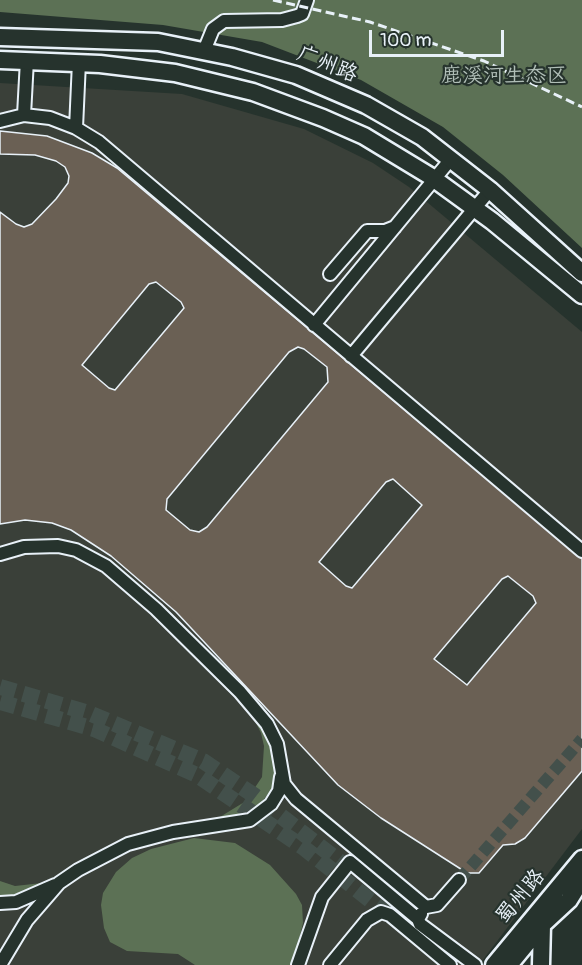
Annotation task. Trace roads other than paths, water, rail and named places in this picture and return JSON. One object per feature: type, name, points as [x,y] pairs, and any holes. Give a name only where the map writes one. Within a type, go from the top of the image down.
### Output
[{"type":"main road","name":"广州路","points":[[0,37],[158,42],[204,51],[296,75],[366,105],[423,137],[490,190],[582,273]]},
{"type":"main road","points":[[0,60],[79,62],[175,73],[253,92],[364,136],[435,179],[582,296]]},
{"type":"main road","name":"蜀州路","points":[[509,965],[542,926],[582,859]]},
{"type":"main road","name":"蜀州路","points":[[494,965],[562,896],[582,879]]},
{"type":"main road","points":[[542,926],[542,965]]},
{"type":"street","points":[[204,51],[213,29],[224,21],[289,18],[302,14],[307,0]]},
{"type":"street","points":[[24,115],[27,60]]},
{"type":"street","points":[[76,128],[79,62]]},
{"type":"street","points":[[0,121],[24,115],[50,118],[76,128],[122,160],[582,551]]},
{"type":"street","points":[[315,325],[451,159]]},
{"type":"street","points":[[351,356],[490,190]]},
{"type":"street","points":[[330,274],[368,231],[385,231],[396,227]]},
{"type":"street","points":[[0,554],[24,547],[58,546],[76,550],[106,566],[156,609],[261,716],[277,744],[284,784],[296,799],[424,915],[431,933],[475,965]]},
{"type":"street","points":[[271,804],[279,791],[281,775]]},
{"type":"street","points":[[0,903],[16,902],[59,883],[94,860],[128,844],[173,832],[242,823],[259,815],[281,797],[296,799]]},
{"type":"street","points":[[562,896],[582,848]]},
{"type":"street","points":[[298,965],[322,897],[350,862],[424,915]]},
{"type":"street","points":[[424,915],[437,905],[459,880]]},
{"type":"street","points":[[0,964],[27,920],[59,883]]},
{"type":"street","points":[[562,896],[582,887]]},
{"type":"street","points":[[330,965],[367,920],[381,912],[390,915],[450,965]]},
{"type":"tunnel","points":[[0,687],[89,713],[203,761],[255,796],[357,875]]},
{"type":"tunnel","points":[[0,702],[94,729],[197,775],[304,848],[394,919]]},
{"type":"tunnel","points":[[459,880],[582,739]]},
{"type":"railway","points":[[273,0],[370,22],[484,61],[582,107]]},
{"type":"park label","name":"鹿溪河生态区","points":[[504,77]]}]
